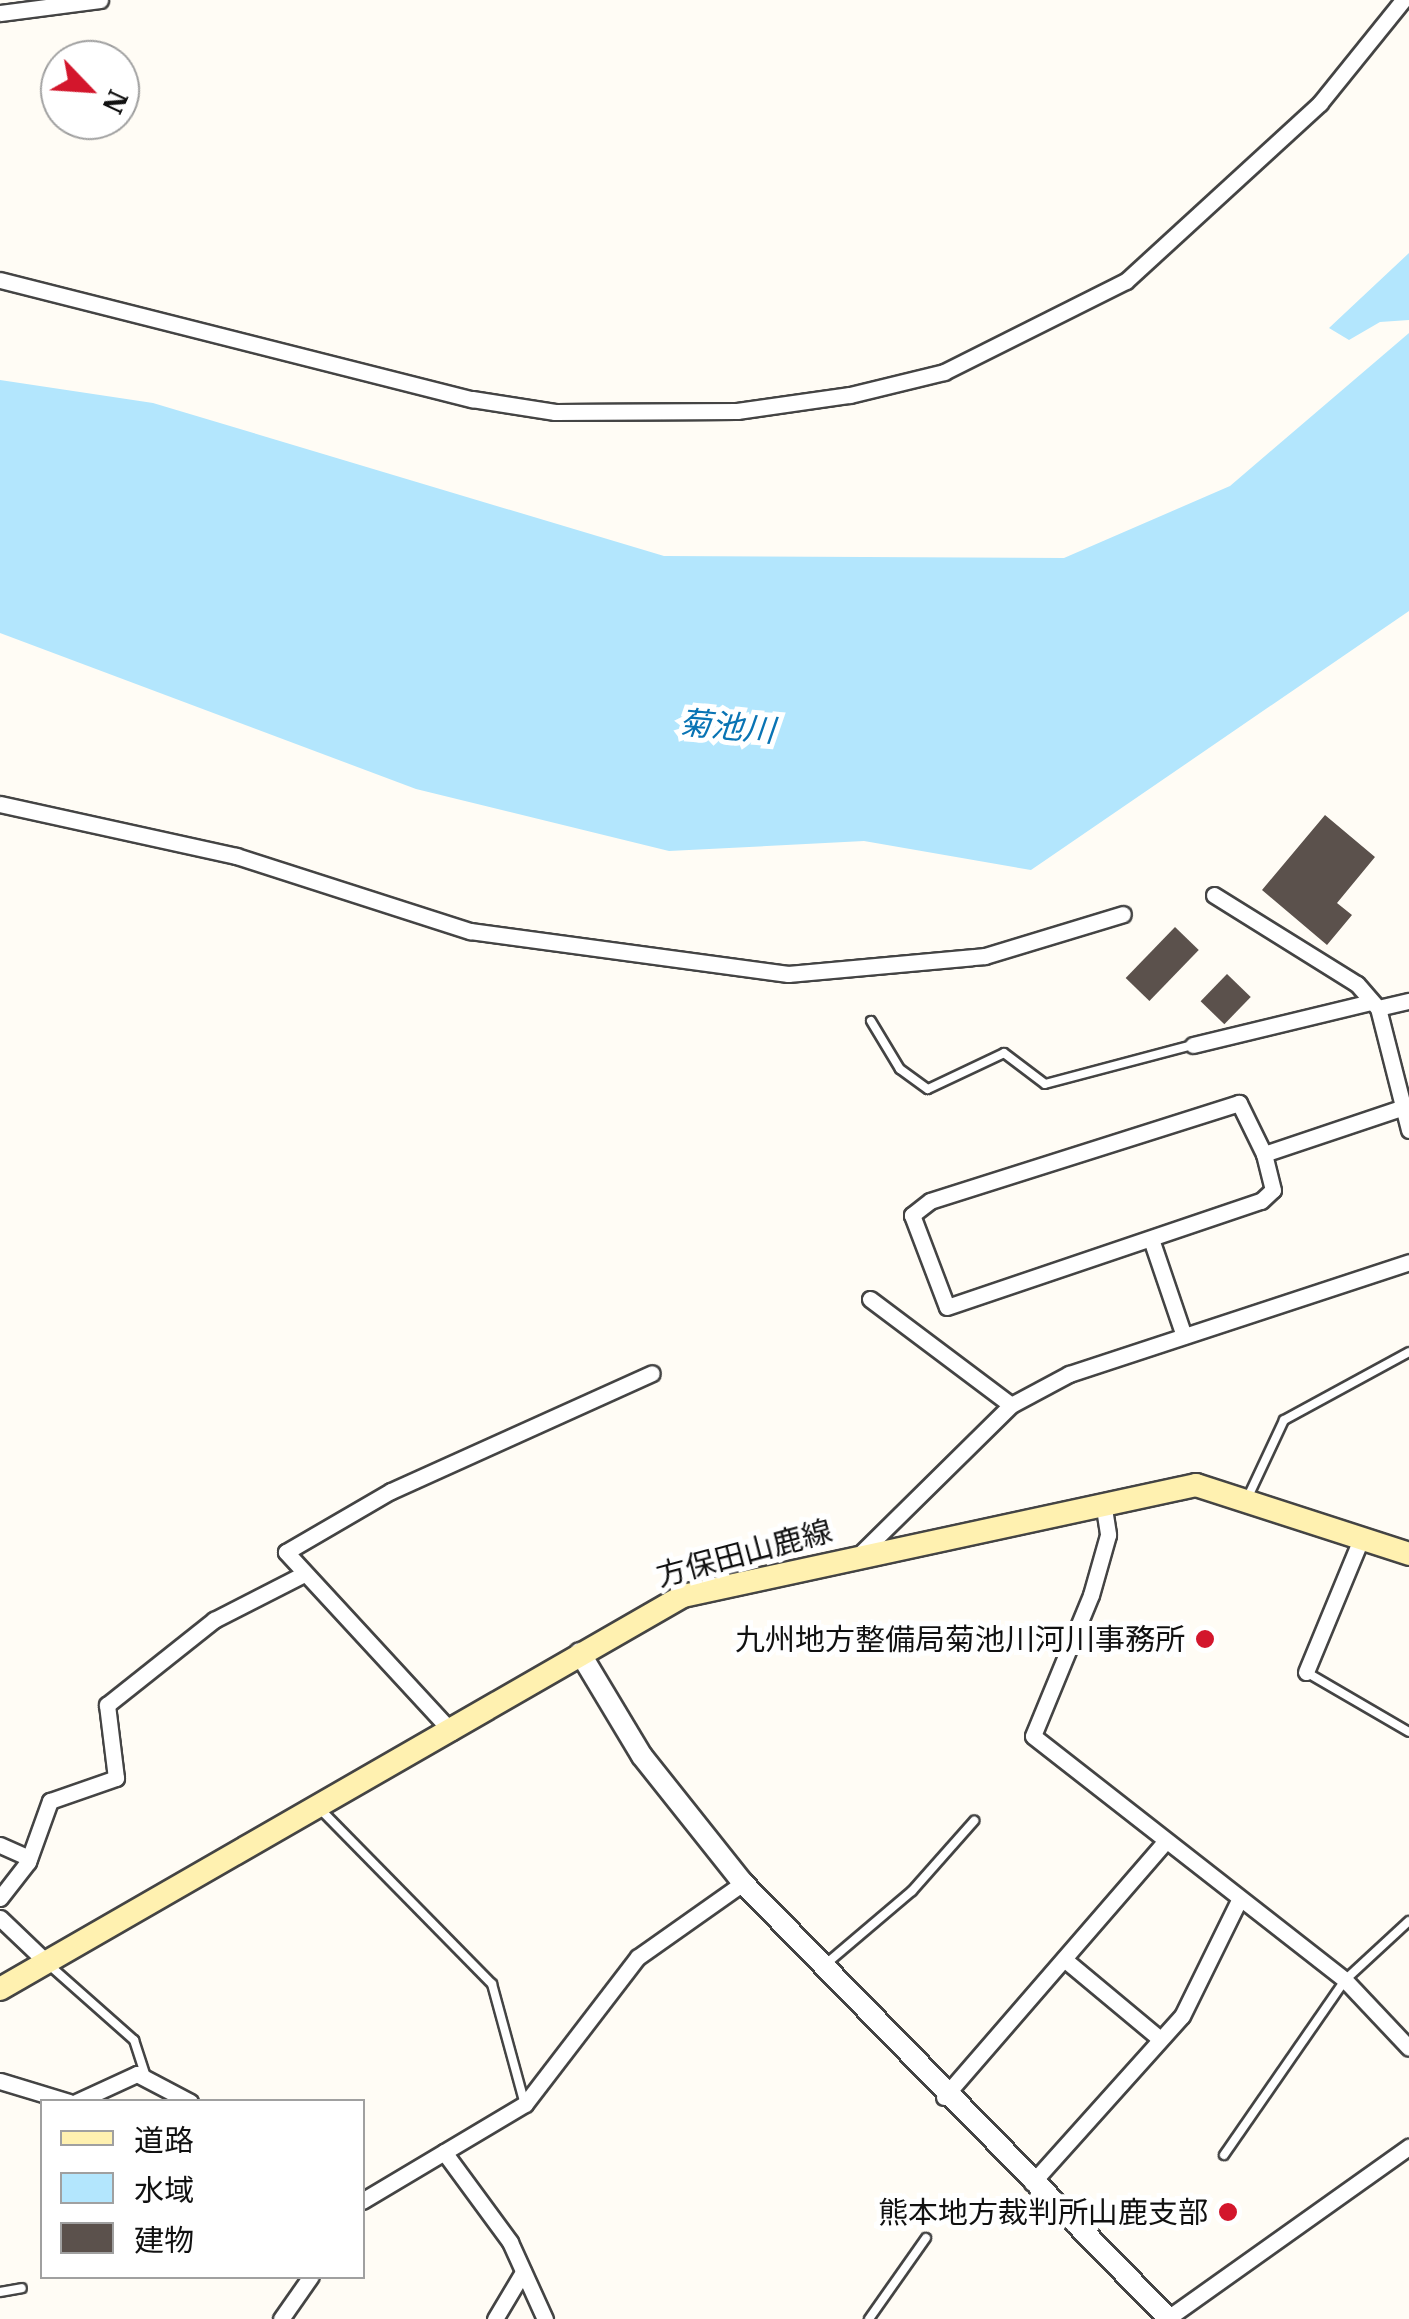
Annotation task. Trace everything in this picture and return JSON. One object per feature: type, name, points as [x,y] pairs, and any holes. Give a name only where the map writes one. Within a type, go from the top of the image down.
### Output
[{"type":"main road","name":"方保田山鹿線","points":[[0,1989],[41,1958],[322,1810],[580,1652],[683,1596],[861,1553],[1196,1485],[1247,1498],[1409,1554]]},
{"type":"street","points":[[0,13],[47,2],[100,0]]},
{"type":"street","points":[[0,280],[472,399],[555,412],[737,412],[850,395],[944,372],[1126,281],[1320,103],[1403,0]]},
{"type":"street","points":[[0,804],[236,856],[470,931],[788,974],[985,956],[1122,914]]},
{"type":"street","points":[[1214,894],[1375,1005],[1398,1108],[1409,1130]]},
{"type":"street","points":[[1193,1045],[1409,1001]]},
{"type":"street","points":[[1239,1103],[1264,1154],[1273,1190],[1261,1201],[947,1308],[912,1215],[930,1201],[1239,1103]]},
{"type":"street","points":[[1264,1154],[1398,1108]]},
{"type":"street","points":[[1151,1238],[1184,1336]]},
{"type":"street","points":[[861,1553],[1011,1404],[1069,1374],[1409,1262]]},
{"type":"street","points":[[870,1299],[1011,1404]]},
{"type":"street","points":[[452,1732],[350,1614],[302,1575],[286,1552],[304,1533],[652,1374]]},
{"type":"street","points":[[1103,1502],[1108,1535],[1091,1595],[1033,1736],[1164,1843],[1344,1980],[1409,2048]]},
{"type":"street","points":[[1306,1672],[1361,1539]]},
{"type":"street","points":[[0,1898],[29,1858],[50,1801],[116,1778],[107,1705],[214,1620],[302,1575]]},
{"type":"street","points":[[580,1652],[642,1756],[743,1883],[944,2097],[1168,2319],[1409,2147]]},
{"type":"street","points":[[944,2097],[1164,1843]]},
{"type":"street","points":[[0,1845],[29,1858]]},
{"type":"street","points":[[365,2199],[524,2104],[638,1957],[743,1883]]},
{"type":"street","points":[[1032,2183],[1182,2016],[1239,1900]]},
{"type":"street","points":[[0,1918],[41,1958]]},
{"type":"street","points":[[1064,1958],[1160,2039]]},
{"type":"street","points":[[82,2099],[146,2077],[185,2099]]},
{"type":"street","points":[[0,2081],[63,2099]]},
{"type":"street","points":[[444,2152],[523,2272],[545,2319]]},
{"type":"street","points":[[495,2319],[523,2272]]},
{"type":"street","points":[[282,2319],[310,2279]]},
{"type":"lane","points":[[871,1021],[900,1069],[928,1089],[1004,1053],[1045,1084],[1193,1045]]},
{"type":"lane","points":[[1247,1498],[1284,1420],[1409,1352]]},
{"type":"lane","points":[[1306,1672],[1409,1732]]},
{"type":"lane","points":[[322,1810],[492,1984],[524,2104]]},
{"type":"lane","points":[[822,1967],[912,1891],[974,1821]]},
{"type":"lane","points":[[1224,2155],[1276,2092],[1344,1980],[1409,1921]]},
{"type":"lane","points":[[41,1958],[134,2040],[146,2077]]},
{"type":"lane","points":[[869,2319],[926,2238]]},
{"type":"lane","points":[[0,2292],[22,2288]]},
{"type":"water","points":[[1409,253],[1409,320],[1380,322],[1349,340],[1329,328]]},
{"type":"water","name":"菊池川","points":[[1409,333],[1409,611],[1031,870],[864,841],[669,851],[416,789],[0,633],[0,380],[153,403],[664,556],[1064,558],[1230,486]]},
{"type":"building","points":[[1325,815],[1375,857],[1337,903],[1352,915],[1327,945],[1262,890]]},
{"type":"building","points":[[1175,927],[1199,950],[1149,1001],[1126,978]]},
{"type":"building","points":[[1227,974],[1251,997],[1224,1024],[1201,1001]]},
{"type":"place","name":"九州地方整備局菊池川河川事務所","points":[[1205,1639]]},
{"type":"place","name":"熊本地方裁判所山鹿支部","points":[[1228,2212]]}]
